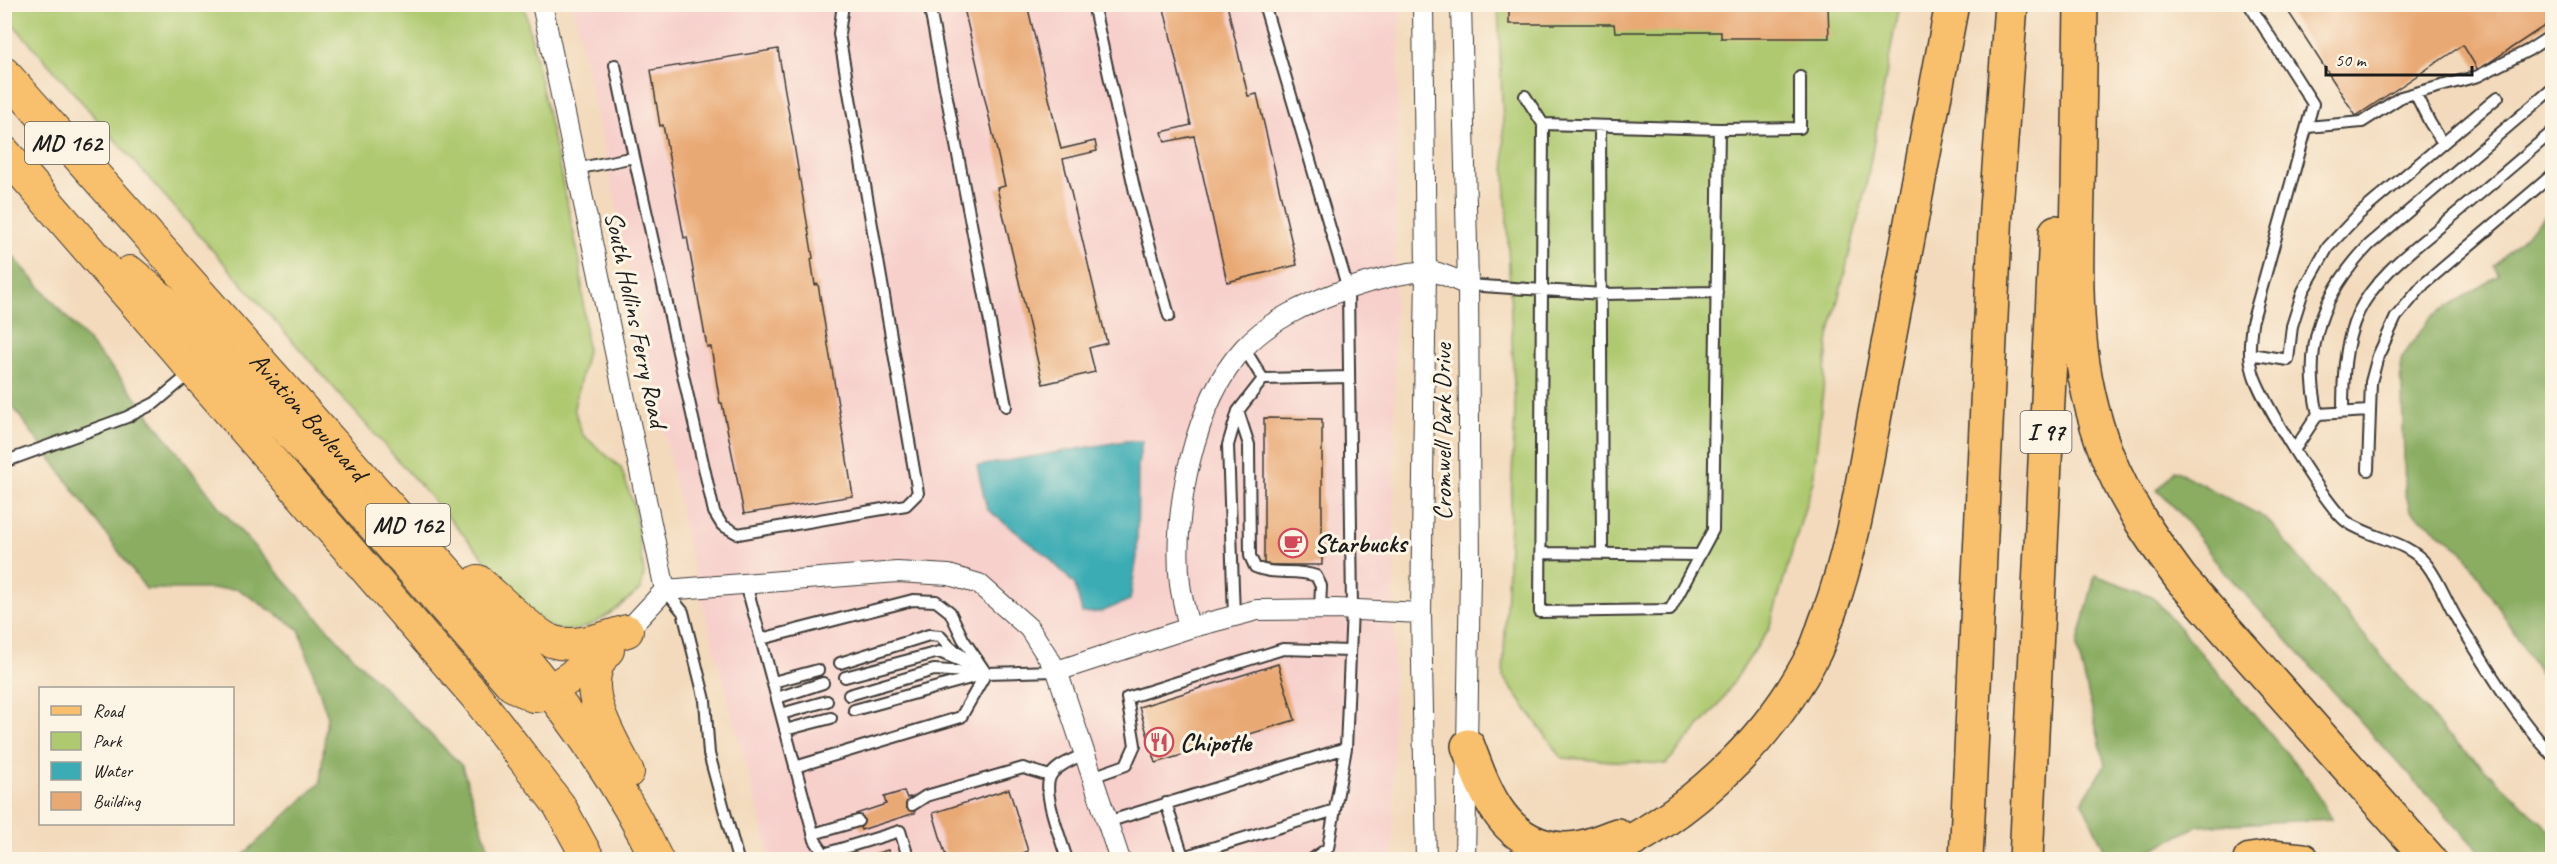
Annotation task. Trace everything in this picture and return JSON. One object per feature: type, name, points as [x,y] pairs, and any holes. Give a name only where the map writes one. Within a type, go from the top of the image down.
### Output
[{"type":"highway","points":[[1594,860],[1623,847],[1670,817],[1712,785],[1752,744],[1788,695],[1815,652],[1847,560],[1952,4]]},
{"type":"highway","name":"I 97","points":[[1966,860],[1996,209],[2011,4]]},
{"type":"highway","name":"I 97","points":[[2026,860],[2056,213],[2073,4]]},
{"type":"highway","points":[[2081,4],[2076,314],[2088,393],[2108,457],[2128,499],[2152,539],[2182,580],[2430,860]]},
{"type":"highway","points":[[1468,746],[1486,793],[1495,808],[1509,826],[1523,837],[1542,845],[1563,849],[1587,846],[1670,817]]},
{"type":"highway","points":[[2250,860],[2272,857],[2304,860]]},
{"type":"main road","name":"Aviation Boulevard","points":[[4,73],[390,505],[550,691],[590,744],[635,814],[660,860]]},
{"type":"main road","name":"MD 162","points":[[4,152],[475,695],[559,805],[589,860]]},
{"type":"main road","points":[[51,206],[176,311],[323,468],[512,685],[532,696],[543,695],[601,657],[627,631]]},
{"type":"main road","points":[[390,505],[537,632],[553,642],[570,644],[627,631]]},
{"type":"main road","points":[[601,657],[595,675],[594,695],[600,714],[643,807],[660,860]]},
{"type":"street","name":"South Hollins Ferry Road","points":[[542,4],[665,590]]},
{"type":"street","name":"Cromwell Park Drive","points":[[1423,4],[1426,272],[1421,613],[1426,860]]},
{"type":"street","name":"Cromwell Park Drive","points":[[1461,4],[1468,285],[1468,746],[1465,860]]},
{"type":"street","points":[[1190,628],[1180,583],[1180,521],[1195,440],[1216,385],[1244,348],[1276,320],[1315,301],[1348,289],[1396,276],[1426,272],[1468,285]]},
{"type":"street","points":[[627,631],[665,590],[897,572],[949,575],[979,584],[1029,628],[1057,671],[1120,860]]},
{"type":"street","points":[[1057,671],[1190,628],[1257,610],[1352,609],[1421,613]]},
{"type":"lane","points":[[615,65],[714,512],[722,525],[738,534],[906,505],[918,493],[839,34],[843,4]]},
{"type":"lane","points":[[929,4],[1006,406]]},
{"type":"lane","points":[[1093,4],[1135,192],[1169,315]]},
{"type":"lane","points":[[1264,4],[1348,289],[1352,609],[1346,748],[1328,848],[1311,860]]},
{"type":"lane","points":[[2249,4],[2313,104],[2256,308],[2250,354],[2253,374],[2261,394],[2330,503],[2344,520],[2408,549],[2422,560],[2512,706],[2553,755]]},
{"type":"lane","points":[[2307,127],[2362,122],[2402,97],[2478,76],[2553,35]]},
{"type":"lane","points":[[1543,124],[1719,129],[1800,128],[1800,77]]},
{"type":"lane","points":[[2295,449],[2318,414],[2312,373],[2315,339],[2326,305],[2344,273],[2369,245],[2553,88]]},
{"type":"lane","points":[[2415,93],[2443,143]]},
{"type":"lane","points":[[1525,96],[1543,124],[1540,612],[1670,610],[1713,530],[1719,129]]},
{"type":"lane","points":[[2250,354],[2288,360],[2292,326],[2302,291],[2328,247],[2358,215],[2498,97]]},
{"type":"lane","points":[[1600,126],[1602,554]]},
{"type":"lane","points":[[2343,412],[2344,361],[2354,323],[2365,300],[2382,279],[2406,256],[2553,132]]},
{"type":"lane","points":[[576,169],[634,157]]},
{"type":"lane","points":[[2368,470],[2371,382],[2378,356],[2390,329],[2405,305],[2431,278],[2553,175]]},
{"type":"lane","points":[[1468,285],[1602,294],[1717,292]]},
{"type":"lane","points":[[1244,348],[1263,378]]},
{"type":"lane","points":[[4,462],[127,417],[155,404],[194,370]]},
{"type":"lane","points":[[1263,378],[1349,377]]},
{"type":"lane","points":[[1234,616],[1228,445],[1238,411],[1263,378]]},
{"type":"lane","points":[[1238,411],[1249,445],[1250,556],[1255,567],[1264,572],[1306,572],[1316,576],[1321,586],[1320,609]]},
{"type":"lane","points":[[2318,414],[2369,411]]},
{"type":"lane","points":[[1541,553],[1700,555]]},
{"type":"lane","points":[[746,584],[813,834],[826,857],[900,831],[909,860]]},
{"type":"lane","points":[[665,590],[683,612],[705,700],[709,754],[738,860]]},
{"type":"lane","points":[[761,639],[913,600],[936,601],[950,612],[963,639],[987,673]]},
{"type":"lane","points":[[840,663],[929,635],[940,636],[950,647],[987,673]]},
{"type":"lane","points":[[1092,777],[1126,765],[1136,745],[1127,698],[1283,649],[1350,651]]},
{"type":"lane","points":[[845,677],[939,652],[987,673]]},
{"type":"lane","points":[[773,682],[818,670]]},
{"type":"lane","points":[[849,695],[934,670],[987,673],[1057,671]]},
{"type":"lane","points":[[854,710],[987,673]]},
{"type":"lane","points":[[795,767],[962,717],[987,673]]},
{"type":"lane","points":[[777,698],[823,683]]},
{"type":"lane","points":[[781,714],[827,701]]},
{"type":"lane","points":[[785,730],[831,718]]},
{"type":"lane","points":[[1107,822],[1346,748]]},
{"type":"lane","points":[[1067,860],[1047,792],[1050,776],[1061,766],[1084,754]]},
{"type":"lane","points":[[912,805],[926,796],[1023,768],[1050,776]]},
{"type":"lane","points":[[1166,804],[1183,858],[1335,810]]},
{"type":"lane","points":[[813,834],[858,820]]},
{"type":"shaded area","points":[[573,5],[1400,5],[1395,238],[1393,859],[771,859],[692,564]]},
{"type":"green space","points":[[4,5],[524,5],[580,262],[587,351],[574,408],[582,434],[621,468],[634,506],[644,573],[641,589],[612,612],[579,629],[568,631],[556,629],[536,617],[5,15]]},
{"type":"green space","points":[[1498,5],[1899,5],[1865,191],[1829,336],[1813,481],[1769,629],[1717,707],[1666,764],[1562,758],[1503,677],[1515,411]]},
{"type":"green space","points":[[2552,209],[2552,693],[2463,551],[2410,510],[2405,491],[2401,359],[2431,317],[2499,275],[2494,266]]},
{"type":"green space","points":[[4,246],[124,382],[219,507],[354,658],[462,766],[492,859],[239,859],[320,783],[327,715],[299,629],[238,589],[146,589],[13,407],[5,386]]},
{"type":"green space","points":[[2175,470],[2267,519],[2444,731],[2552,832],[2552,859],[2486,859],[2222,569],[2179,512],[2157,490]]},
{"type":"green space","points":[[2095,575],[2152,596],[2307,777],[2331,819],[2198,826],[2134,859],[2109,859],[2082,802],[2105,765],[2077,647]]},
{"type":"water","points":[[1125,441],[1142,441],[1138,465],[1137,557],[1130,600],[1101,612],[1082,613],[1075,585],[1048,557],[987,509],[977,466]]},
{"type":"building","points":[[963,4],[1027,4],[1061,149],[1095,141],[1097,151],[1063,159],[1107,343],[1089,348],[1095,372],[1043,384],[997,188],[1005,186]]},
{"type":"building","points":[[1163,4],[1227,4],[1248,96],[1257,94],[1297,265],[1227,282],[1194,136],[1165,142],[1162,132],[1191,125]]},
{"type":"building","points":[[1509,4],[1828,4],[1829,38],[1721,38],[1721,32],[1615,32],[1614,24],[1509,24]]},
{"type":"building","points":[[2287,4],[2552,4],[2552,21],[2478,70],[2463,45],[2356,116],[2286,8]]},
{"type":"building","points":[[778,49],[813,258],[811,259],[815,285],[818,284],[853,496],[744,514],[722,403],[720,403],[711,347],[707,347],[687,237],[684,238],[663,125],[660,126],[651,70]]},
{"type":"building","points":[[1264,418],[1322,419],[1322,565],[1264,565]]},
{"type":"building","points":[[1278,664],[1295,720],[1156,763],[1139,707]]},
{"type":"building","points":[[1009,789],[1028,851],[1007,860],[947,860],[933,813]]},
{"type":"building","points":[[904,791],[907,798],[910,797],[915,813],[861,830],[856,814],[886,804],[884,797]]},
{"type":"building","points":[[888,850],[891,860],[865,860],[864,857]]},
{"type":"place","name":"Starbucks","points":[[1293,543]]},
{"type":"place","name":"Chipotle","points":[[1159,742]]}]
